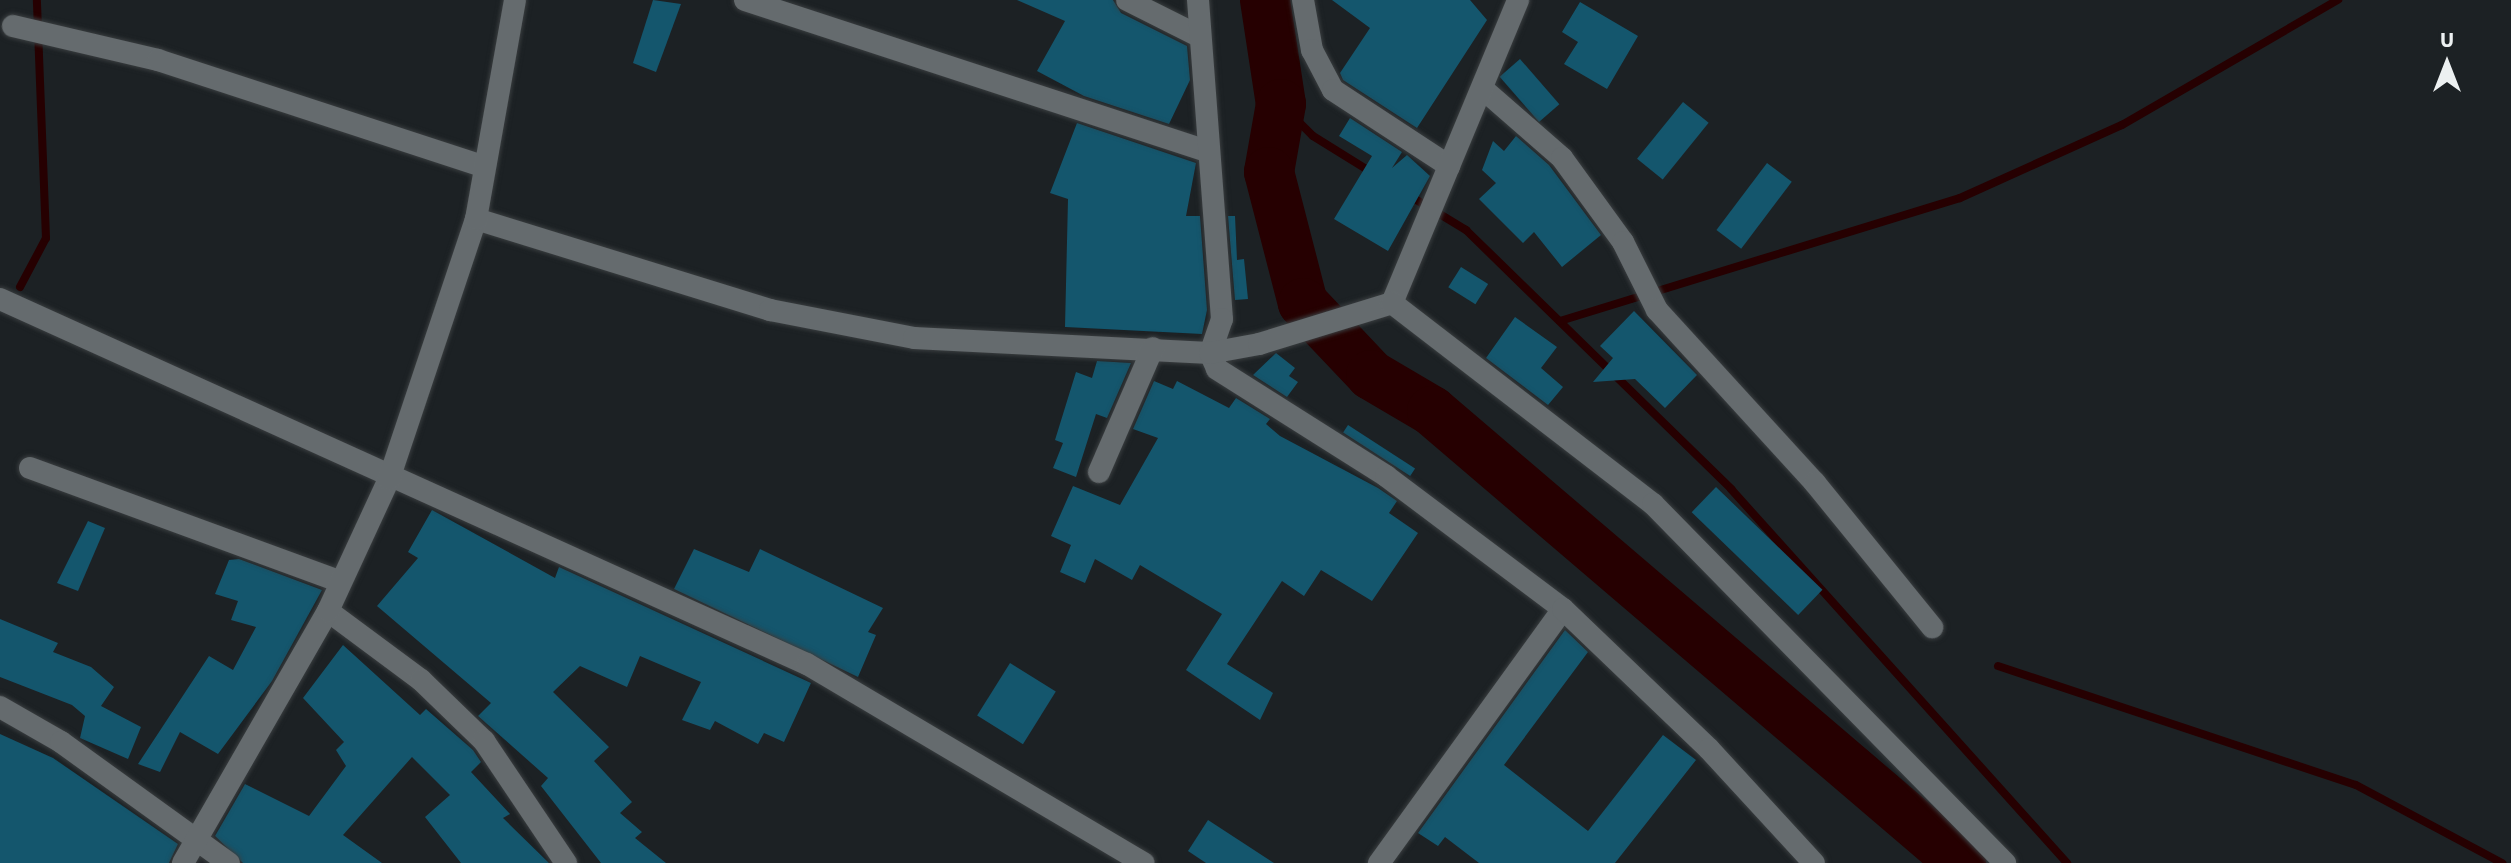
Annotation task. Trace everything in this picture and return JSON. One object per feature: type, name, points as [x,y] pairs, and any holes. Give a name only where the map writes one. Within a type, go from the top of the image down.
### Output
[{"type":"street","points":[[183,863],[195,837],[328,611],[339,581],[389,479],[476,219],[480,165],[515,0]]},
{"type":"street","points":[[745,0],[1206,151]]},
{"type":"street","points":[[1127,0],[1199,36]]},
{"type":"street","points":[[1198,0],[1206,151],[1222,319],[1210,353],[1217,369],[1386,476],[1563,609],[1709,749],[1814,863]]},
{"type":"street","points":[[1303,0],[1312,50],[1333,90],[1449,166]]},
{"type":"street","points":[[476,219],[770,310],[914,338],[1210,353],[1259,344],[1392,303],[1406,281],[1449,166],[1518,0]]},
{"type":"street","points":[[20,28],[158,60],[480,165]]},
{"type":"street","points":[[1483,89],[1562,158],[1623,242],[1657,310],[1815,483],[1932,627]]},
{"type":"street","points":[[0,299],[389,479],[807,664],[1144,863]]},
{"type":"street","points":[[1392,303],[1653,504],[1767,612],[2005,863]]},
{"type":"street","points":[[1099,472],[1153,348]]},
{"type":"street","points":[[30,468],[339,581]]},
{"type":"street","points":[[1379,863],[1563,609]]},
{"type":"street","points":[[328,611],[421,680],[484,741],[566,863]]},
{"type":"street","points":[[0,707],[229,863]]},
{"type":"building","points":[[653,0],[681,4],[656,72],[633,63]]},
{"type":"building","points":[[1017,0],[1113,0],[1121,13],[1187,46],[1190,80],[1169,124],[1084,96],[1037,71],[1065,21]]},
{"type":"building","points":[[1332,0],[1470,0],[1487,20],[1417,128],[1343,80],[1340,73],[1370,28]]},
{"type":"building","points":[[1580,2],[1638,36],[1607,89],[1564,64],[1578,42],[1562,32]]},
{"type":"building","points":[[1520,59],[1559,104],[1539,122],[1500,77]]},
{"type":"building","points":[[1683,102],[1709,123],[1663,179],[1637,159]]},
{"type":"building","points":[[1350,118],[1402,152],[1392,168],[1407,155],[1430,176],[1388,251],[1334,219],[1372,156],[1339,136]]},
{"type":"building","points":[[1077,123],[1196,163],[1186,216],[1200,216],[1207,310],[1202,334],[1065,327],[1068,199],[1050,193]]},
{"type":"building","points":[[1516,136],[1549,165],[1601,235],[1562,267],[1534,232],[1523,243],[1479,199],[1496,183],[1482,170],[1493,141],[1504,151]]},
{"type":"building","points":[[1767,163],[1792,182],[1741,249],[1716,230]]},
{"type":"building","points":[[1228,216],[1235,216],[1237,260],[1244,259],[1248,299],[1235,300]]},
{"type":"building","points":[[1461,267],[1488,284],[1475,304],[1448,287]]},
{"type":"building","points":[[1634,311],[1697,375],[1665,408],[1635,379],[1593,382],[1613,358],[1600,346]]},
{"type":"building","points":[[1515,317],[1557,347],[1541,368],[1563,387],[1548,405],[1486,358]]},
{"type":"building","points":[[1276,353],[1295,368],[1289,376],[1298,382],[1287,397],[1253,375]]},
{"type":"building","points":[[1097,361],[1131,363],[1107,418],[1096,414],[1076,477],[1053,468],[1063,443],[1055,440],[1076,372],[1092,378]]},
{"type":"building","points":[[1154,381],[1173,389],[1177,381],[1229,408],[1236,398],[1270,419],[1266,424],[1280,436],[1397,501],[1389,513],[1418,533],[1372,601],[1321,570],[1304,596],[1282,581],[1227,664],[1273,693],[1260,720],[1186,670],[1222,614],[1140,565],[1132,580],[1095,559],[1085,583],[1060,572],[1071,545],[1051,536],[1073,486],[1120,505],[1158,438],[1133,429]]},
{"type":"building","points":[[1348,425],[1415,469],[1410,476],[1343,433]]},
{"type":"building","points":[[1716,487],[1822,590],[1798,615],[1692,512]]},
{"type":"building","points":[[432,510],[555,578],[559,567],[811,683],[784,742],[764,733],[758,744],[715,721],[710,730],[682,720],[701,682],[640,656],[627,687],[580,666],[553,692],[609,747],[594,761],[632,802],[620,813],[642,832],[635,838],[666,863],[601,863],[541,786],[548,778],[478,716],[491,703],[377,606],[418,558],[408,552]]},
{"type":"building","points":[[88,521],[105,528],[78,591],[57,583]]},
{"type":"building","points":[[694,549],[749,572],[760,549],[883,608],[868,632],[876,635],[858,677],[674,589]]},
{"type":"building","points":[[239,559],[322,590],[272,681],[218,754],[180,732],[160,772],[138,764],[209,656],[233,670],[256,627],[231,620],[238,601],[215,594],[229,560]]},
{"type":"building","points":[[0,619],[58,643],[53,652],[91,667],[114,687],[101,706],[141,727],[128,759],[80,738],[85,716],[72,705],[0,677]]},
{"type":"building","points":[[1565,630],[1588,652],[1504,765],[1588,831],[1663,735],[1696,760],[1615,863],[1479,863],[1445,837],[1438,846],[1418,833]]},
{"type":"building","points":[[343,645],[420,715],[426,709],[473,750],[481,762],[471,772],[510,814],[503,818],[549,863],[461,863],[425,817],[450,795],[412,757],[343,835],[382,863],[243,863],[215,836],[245,784],[309,816],[346,766],[336,750],[344,742],[303,698]]},
{"type":"building","points":[[1010,663],[1056,692],[1023,744],[977,716]]},
{"type":"building","points":[[0,734],[53,758],[178,844],[169,863],[0,863]]},
{"type":"building","points":[[1208,820],[1274,863],[1206,863],[1188,851]]},
{"type":"waterway","points":[[20,287],[46,238],[37,0]]},
{"type":"waterway","points":[[1265,0],[1281,104],[1269,172],[1303,303],[1371,375],[1432,411],[1961,863]]},
{"type":"waterway","points":[[1560,321],[1960,198],[2122,125],[2338,0]]},
{"type":"waterway","points":[[1281,104],[1313,136],[1371,172]]},
{"type":"waterway","points":[[1410,196],[1466,230],[1731,489],[2067,863]]},
{"type":"waterway","points":[[1998,666],[2356,785],[2502,863]]}]
